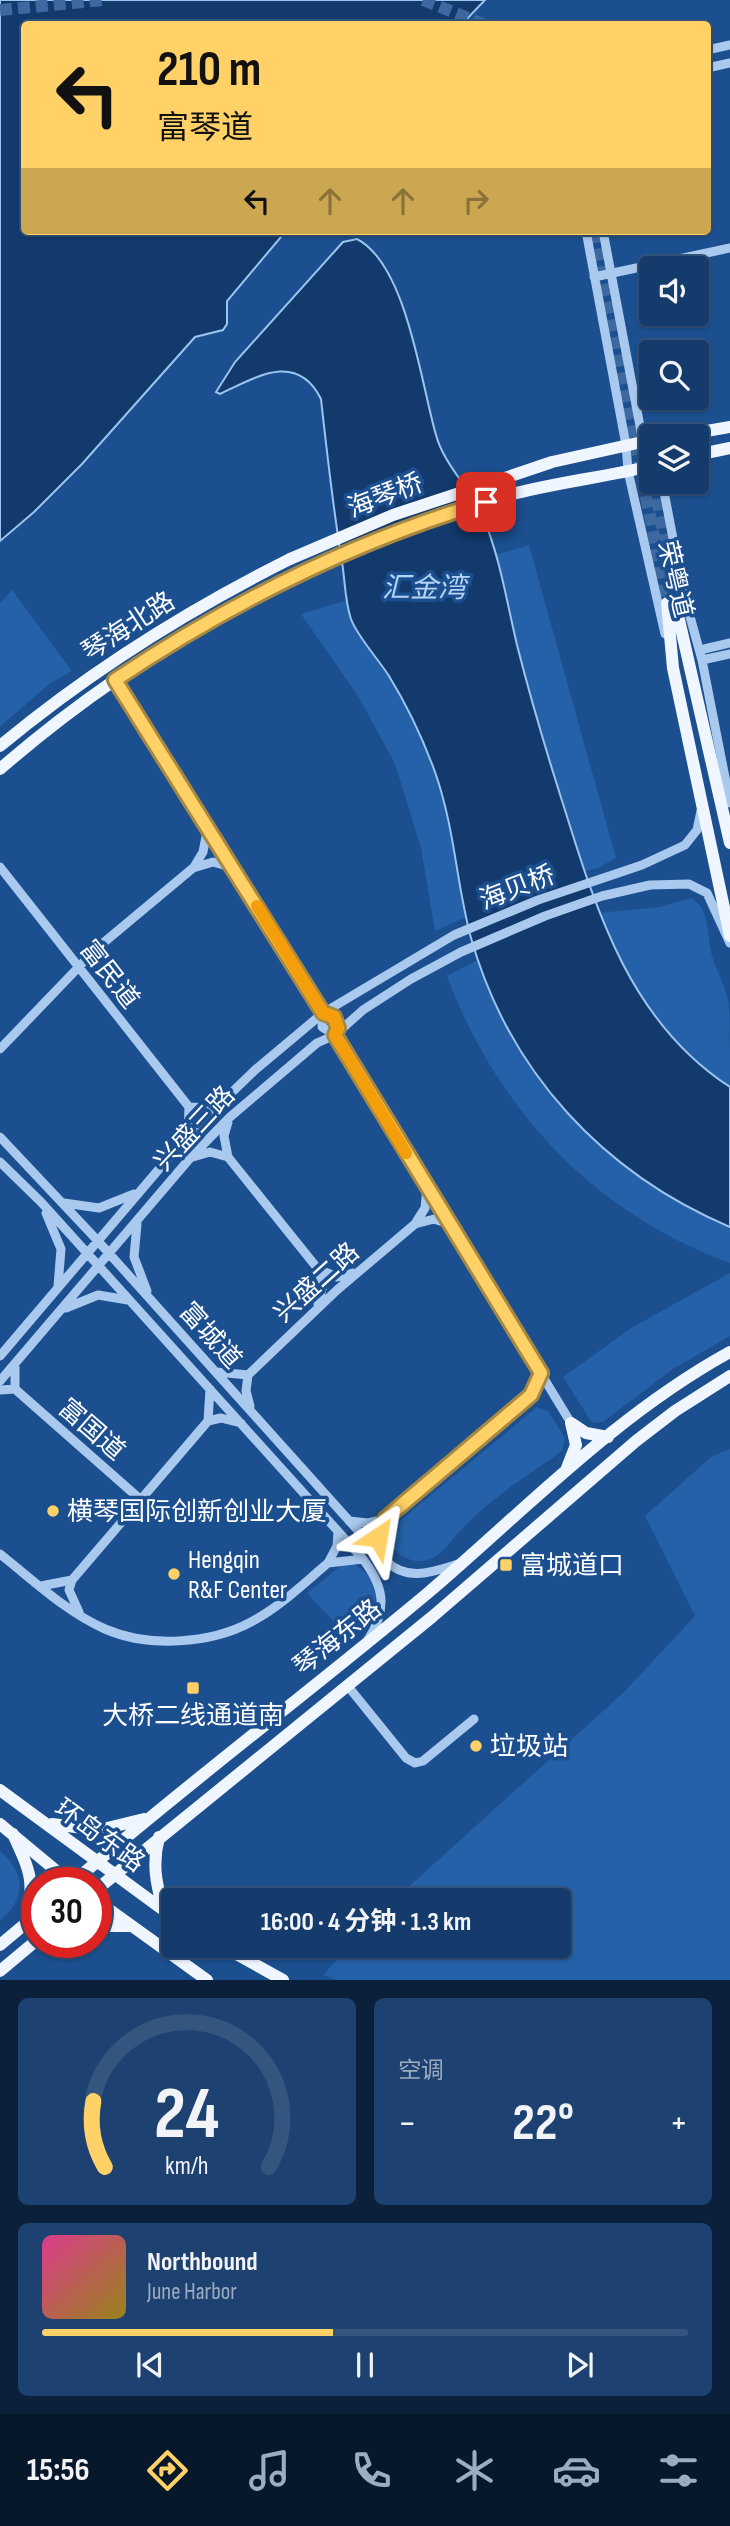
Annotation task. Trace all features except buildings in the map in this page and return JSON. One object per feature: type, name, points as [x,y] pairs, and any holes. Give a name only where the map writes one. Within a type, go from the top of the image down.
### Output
[{"type":"main road","points":[[709,430],[730,426]]},
{"type":"main road","name":"海琴桥","points":[[290,559],[393,515],[552,462],[626,445],[639,445]]},
{"type":"main road","points":[[709,452],[730,448]]},
{"type":"main road","name":"海琴桥","points":[[298,574],[399,531],[503,497],[559,482],[639,469]]},
{"type":"main road","name":"琴海北路","points":[[0,746],[68,692],[139,644],[209,601],[290,559]]},
{"type":"main road","name":"琴海北路","points":[[0,769],[115,680],[209,621],[298,574]]},
{"type":"main road","points":[[673,668],[671,602],[698,657]]},
{"type":"main road","name":"荣粤道","points":[[698,657],[730,843]]},
{"type":"main road","name":"荣粤道","points":[[673,668],[730,936]]},
{"type":"main road","name":"琴海东路","points":[[91,1867],[367,1642],[608,1437],[663,1393],[730,1352]]},
{"type":"main road","name":"琴海东路","points":[[112,1875],[432,1617],[636,1441],[675,1411],[730,1376]]},
{"type":"main road","points":[[571,1423],[586,1433],[608,1437]]},
{"type":"main road","points":[[564,1473],[576,1445],[571,1423]]},
{"type":"main road","name":"环岛东路","points":[[0,1790],[161,1908]]},
{"type":"main road","points":[[30,1812],[54,1825],[99,1830],[130,1825],[154,1816]]},
{"type":"main road","name":"环岛东路","points":[[0,1824],[53,1867]]},
{"type":"main road","points":[[13,1834],[28,1867]]},
{"type":"main road","points":[[159,1837],[153,1860],[154,1876],[161,1894]]},
{"type":"main road","points":[[112,1912],[207,1980]]},
{"type":"main road","points":[[112,1926],[131,1926]]},
{"type":"main road","points":[[0,1945],[21,1927]]},
{"type":"main road","points":[[0,1971],[21,1953]]},
{"type":"main road","points":[[244,1958],[283,1980]]},
{"type":"street","points":[[711,49],[730,45]]},
{"type":"street","points":[[711,67],[730,63]]},
{"type":"street","name":"荣粤道","points":[[587,235],[626,445],[628,471],[673,668]]},
{"type":"street","points":[[604,235],[643,424]]},
{"type":"street","points":[[594,277],[730,248]]},
{"type":"street","name":"荣粤道","points":[[664,494],[683,592],[730,803]]},
{"type":"street","points":[[698,657],[730,643]]},
{"type":"street","points":[[698,657],[730,654]]},
{"type":"street","points":[[115,680],[323,1013],[337,1022],[335,1035],[571,1423]]},
{"type":"street","name":"海贝桥","points":[[454,936],[596,880],[642,865],[685,845],[697,830],[701,799]]},
{"type":"street","points":[[0,1049],[77,967],[193,868],[203,852],[208,826]]},
{"type":"street","points":[[193,868],[213,862],[234,868]]},
{"type":"street","name":"富民道","points":[[0,867],[189,1107]]},
{"type":"street","name":"海贝桥","points":[[461,952],[601,897],[650,885],[689,884],[712,900],[730,943]]},
{"type":"street","name":"兴盛三路","points":[[1,1354],[86,1252],[214,1108],[323,1013],[454,936]]},
{"type":"street","name":"兴盛三路","points":[[0,1381],[191,1157],[230,1117],[317,1043],[335,1035],[379,999],[461,952]]},
{"type":"street","points":[[188,1135],[189,1107],[214,1108]]},
{"type":"street","points":[[230,1117],[224,1136],[228,1157],[318,1269],[323,1285],[317,1308]]},
{"type":"street","name":"富城道","points":[[0,1138],[63,1202],[385,1560]]},
{"type":"street","points":[[191,1157],[209,1152],[228,1157]]},
{"type":"street","name":"富城道","points":[[0,1162],[41,1202],[377,1577],[381,1594],[379,1614],[367,1642]]},
{"type":"street","points":[[415,1224],[425,1208],[427,1188]]},
{"type":"street","points":[[63,1202],[99,1208],[139,1192]]},
{"type":"street","points":[[41,1202],[61,1249],[57,1287]]},
{"type":"street","points":[[415,1224],[433,1219],[449,1224]]},
{"type":"street","points":[[137,1222],[134,1257],[151,1299]]},
{"type":"street","name":"兴盛二路","points":[[248,1375],[317,1308],[415,1224]]},
{"type":"street","points":[[318,1269],[337,1276],[357,1272]]},
{"type":"street","points":[[61,1310],[99,1295],[128,1300]]},
{"type":"street","points":[[0,1390],[15,1389],[15,1364]]},
{"type":"street","points":[[216,1371],[248,1375],[246,1391],[251,1412]]},
{"type":"street","points":[[349,1521],[368,1523],[385,1519],[531,1395],[541,1373]]},
{"type":"street","points":[[80,1614],[69,1590],[72,1580],[208,1421],[211,1403],[209,1387]]},
{"type":"street","name":"富国道","points":[[15,1389],[141,1500]]},
{"type":"street","points":[[531,1395],[554,1395]]},
{"type":"street","points":[[208,1421],[221,1418],[241,1423]]},
{"type":"street","points":[[385,1519],[378,1537],[385,1560],[397,1570],[419,1574],[461,1563]]},
{"type":"street","points":[[0,1554],[80,1614],[106,1629],[138,1638],[205,1638],[253,1621],[328,1563],[337,1546],[338,1532]]},
{"type":"street","points":[[328,1563],[363,1559]]},
{"type":"street","points":[[41,1586],[72,1580]]},
{"type":"street","points":[[347,1685],[406,1758],[415,1763],[423,1761],[474,1719]]},
{"type":"shaded area","points":[[529,545],[616,858],[598,868],[550,880],[435,931],[421,848],[395,764],[358,696],[301,614]]},
{"type":"shaded area","points":[[12,590],[72,671],[49,684],[0,727],[0,603]]},
{"type":"shaded area","points":[[691,898],[702,908],[705,915],[711,952],[729,1004],[730,1087],[687,1052],[650,1010],[620,963],[598,913],[660,907]]},
{"type":"shaded area","points":[[478,960],[496,1005],[545,1086],[575,1121],[609,1153],[686,1206],[730,1227],[730,1263],[681,1242],[636,1216],[594,1186],[557,1151],[523,1113],[493,1070],[468,1025],[447,976]]},
{"type":"shaded area","points":[[730,1273],[730,1336],[673,1369],[603,1422],[592,1423],[563,1377],[631,1328]]},
{"type":"shaded area","points":[[537,1407],[548,1411],[565,1438],[562,1451],[483,1509],[433,1558],[410,1560],[395,1550],[388,1540],[390,1529]]},
{"type":"shaded area","points":[[730,1449],[730,1980],[336,1980],[323,1975],[339,1958],[571,1958],[571,1888],[407,1888],[624,1692],[695,1616],[645,1516],[712,1456]]},
{"type":"shaded area","points":[[352,1563],[373,1581],[376,1600],[366,1618],[347,1636],[307,1593],[342,1565]]},
{"type":"shaded area","points":[[0,1851],[14,1867],[20,1885],[15,1904],[0,1920]]},
{"type":"water","points":[[0,0],[485,0],[465,21],[21,21],[21,235],[283,235],[227,301],[227,324],[223,330],[195,337],[82,464],[34,512],[0,541]]},
{"type":"water","name":"汇金湾","points":[[357,239],[374,253],[388,273],[400,299],[418,357],[440,446],[478,507],[489,532],[539,727],[605,925],[622,963],[667,1031],[696,1061],[730,1087],[730,1227],[684,1205],[641,1178],[602,1147],[567,1112],[536,1074],[510,1032],[488,987],[471,938],[447,814],[430,760],[403,699],[358,633],[349,612],[321,399],[311,384],[288,372],[261,375],[220,394],[216,392],[235,362],[343,242]]},
{"type":"tunnel","points":[[0,10],[104,0]]},
{"type":"tunnel","points":[[423,0],[476,21]]},
{"type":"tunnel","points":[[595,235],[667,603]]},
{"type":"tunnel","points":[[656,494],[668,563]]},
{"type":"slow traffic","points":[[257,906],[323,1013],[334,1017],[338,1028],[335,1035],[406,1153]]},
{"type":"place","name":"横琴国际创新创业大厦","points":[[53,1511]]},
{"type":"place","name":"富城道口","points":[[506,1565]]},
{"type":"place","name":"Hengqin R&F Center","points":[[174,1574]]},
{"type":"place","name":"大桥二线通道南","points":[[193,1688]]},
{"type":"place","name":"垃圾站","points":[[476,1746]]},
{"type":"route","points":[[378,1537],[385,1519],[531,1395],[541,1373],[335,1035],[338,1028],[334,1017],[323,1013],[115,680],[191,631],[298,574],[399,531],[486,502]]}]
